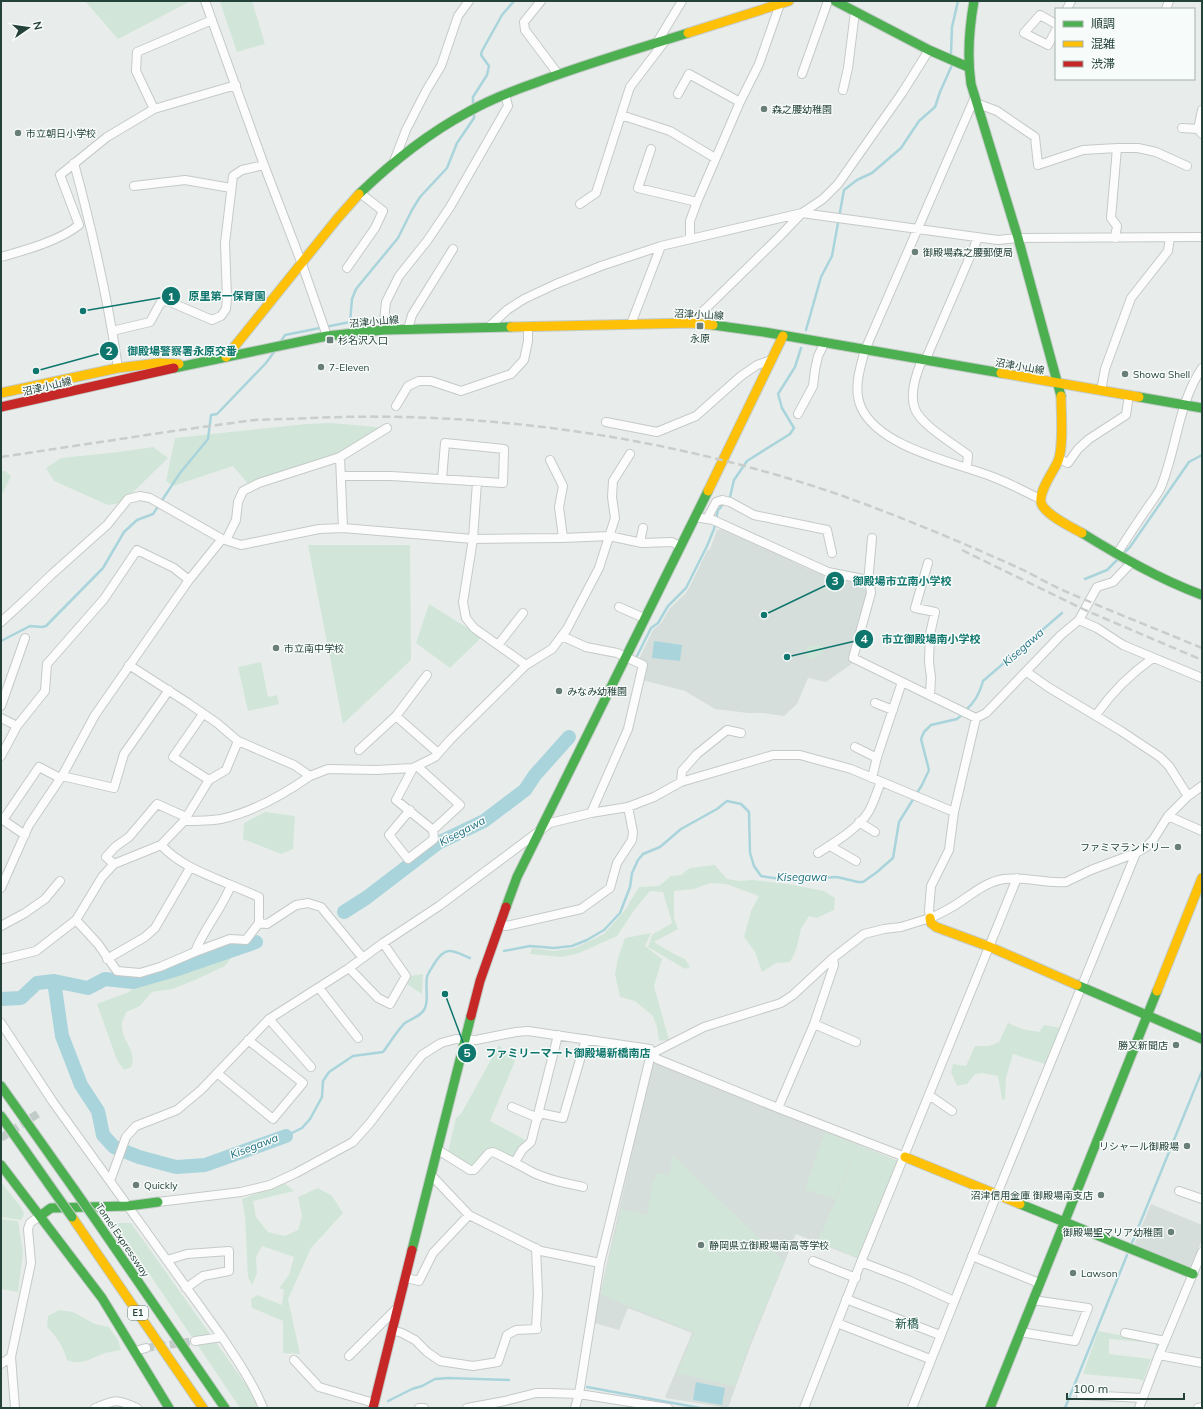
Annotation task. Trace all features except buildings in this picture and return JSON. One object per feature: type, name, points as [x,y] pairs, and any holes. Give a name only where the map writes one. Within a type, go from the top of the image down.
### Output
[{"type":"main road","points":[[835,1],[930,50],[968,67]]},
{"type":"main road","points":[[974,1],[967,51],[968,67],[976,100],[1060,384],[1062,434],[1059,459],[1040,499],[1042,506],[1055,517],[1129,562],[1179,588],[1202,595]]},
{"type":"main road","points":[[226,357],[337,219],[360,193],[393,164],[442,127],[469,111],[505,94],[558,74],[666,41],[784,2]]},
{"type":"main road","name":"沼津小山線","points":[[1,407],[191,364],[327,336],[408,329],[692,323],[709,324],[825,342],[923,361],[1202,408]]},
{"type":"main road","points":[[374,1405],[480,981],[517,876],[783,336]]},
{"type":"main road","name":"沼津小山線","points":[[1,393],[118,368],[159,363],[191,364]]},
{"type":"main road","points":[[990,1408],[1202,878]]},
{"type":"main road","points":[[930,918],[931,923],[936,927],[990,947],[1202,1039]]},
{"type":"main road","name":"Tomei Expressway","points":[[1,1086],[74,1189],[224,1408]]},
{"type":"main road","name":"E1","points":[[1,1116],[203,1408]]},
{"type":"main road","points":[[905,1157],[1193,1274]]},
{"type":"main road","points":[[1,1165],[102,1298],[169,1408]]},
{"type":"main road","points":[[40,1216],[51,1208],[128,1206],[158,1202]]},
{"type":"street","points":[[205,1],[327,336]]},
{"type":"street","points":[[393,164],[406,130],[441,66],[458,16],[469,1]]},
{"type":"street","points":[[541,1],[524,22],[525,30],[558,74]]},
{"type":"street","points":[[656,44],[682,1]]},
{"type":"street","points":[[802,74],[828,1]]},
{"type":"street","points":[[690,238],[690,221],[697,202],[740,102],[759,64],[784,2]]},
{"type":"street","points":[[843,90],[848,68],[855,12]]},
{"type":"street","points":[[1055,23],[1040,15],[1024,33],[1048,45],[1055,32]]},
{"type":"street","points":[[154,109],[136,71],[137,52],[212,20]]},
{"type":"street","points":[[580,204],[596,193],[630,87],[666,41]]},
{"type":"street","points":[[692,323],[774,243],[802,213],[823,199],[838,184],[930,50]]},
{"type":"street","points":[[678,94],[689,74],[740,102]]},
{"type":"street","points":[[1,257],[25,250],[70,233],[80,225],[60,175],[107,137],[154,109],[236,85]]},
{"type":"street","points":[[383,330],[386,302],[399,276],[427,241],[450,207],[508,106],[505,94]]},
{"type":"street","points":[[1040,499],[994,477],[967,467],[950,463],[896,442],[869,419],[861,407],[857,392],[859,369],[865,350],[918,228],[976,100],[998,111],[1035,137],[1038,165],[1084,150],[1138,148],[1156,152],[1187,166]]},
{"type":"street","points":[[1182,128],[1200,132],[1202,110]]},
{"type":"street","points":[[621,116],[670,132],[715,158]]},
{"type":"street","points":[[651,148],[638,188],[697,202]]},
{"type":"street","points":[[1116,238],[1117,226],[1111,218],[1117,148]]},
{"type":"street","points":[[74,163],[92,230],[118,368]]},
{"type":"street","points":[[112,331],[150,322],[160,302],[168,300],[212,320],[221,316],[226,309],[227,298],[225,243],[233,176],[242,170],[264,165]]},
{"type":"street","points":[[134,186],[185,180],[231,188]]},
{"type":"street","points":[[347,268],[375,228],[383,211],[360,193]]},
{"type":"street","points":[[490,327],[507,310],[524,299],[556,284],[661,246],[802,213],[998,240],[1018,238],[1202,237]]},
{"type":"street","points":[[1101,391],[1105,369],[1131,298],[1168,251],[1170,237]]},
{"type":"street","points":[[967,467],[968,455],[921,419],[914,408],[913,393],[923,361],[978,238]]},
{"type":"street","points":[[631,324],[661,246]]},
{"type":"street","points":[[408,329],[412,315],[453,249]]},
{"type":"street","points":[[396,406],[408,386],[419,380],[432,381],[461,391],[511,374],[524,360],[528,341],[528,326]]},
{"type":"street","points":[[798,414],[813,386],[818,356],[825,342]]},
{"type":"street","points":[[606,422],[657,432],[696,416],[741,376],[757,365],[771,360]]},
{"type":"street","points":[[1117,554],[1160,489],[1171,459],[1184,405],[1194,380],[1202,368]]},
{"type":"street","points":[[1059,459],[1068,463],[1078,449],[1089,439],[1126,415],[1129,395]]},
{"type":"street","points":[[1,888],[29,825],[61,777],[96,715],[189,580],[224,539],[236,520],[238,502],[243,491],[258,483],[340,457],[387,428]]},
{"type":"street","points":[[341,476],[391,476],[503,483],[504,449],[445,443],[442,479]]},
{"type":"street","points":[[114,864],[106,857],[115,847],[129,837],[157,804],[185,819],[219,820],[243,814],[289,791],[310,776],[328,769],[376,770],[416,767],[435,757],[482,707],[526,665],[552,649],[567,629],[599,568],[615,518],[612,497],[613,481],[630,454]]},
{"type":"street","points":[[340,457],[343,528]]},
{"type":"street","points":[[550,460],[563,486],[559,507],[563,538]]},
{"type":"street","points":[[477,482],[473,539],[463,602],[466,618],[474,628],[526,665]]},
{"type":"street","points":[[1,622],[51,575],[90,542],[107,525],[128,499],[140,496],[150,498],[224,539],[241,545],[320,529],[343,528],[473,539],[609,536],[640,542],[672,542],[680,546]]},
{"type":"street","points":[[710,520],[716,502],[722,500],[730,502],[754,515],[827,530],[832,553]]},
{"type":"street","points":[[695,517],[722,524],[828,572],[863,579],[870,584],[871,593],[853,658],[973,717],[986,713],[1061,635],[1079,620],[1097,587],[1114,582],[1129,562]]},
{"type":"street","points":[[640,542],[643,528]]},
{"type":"street","points":[[868,583],[872,538]]},
{"type":"street","points":[[1,756],[17,726],[45,692],[48,664],[104,599],[137,550],[174,568],[189,580]]},
{"type":"street","points":[[928,563],[915,608],[935,612],[930,634],[928,662],[931,677],[930,695]]},
{"type":"street","points":[[619,608],[644,618]]},
{"type":"street","points":[[498,646],[523,612]]},
{"type":"street","points":[[1079,620],[1097,628],[1124,645],[1202,678]]},
{"type":"street","points":[[562,636],[586,647],[617,653],[643,665],[628,729],[591,813]]},
{"type":"street","points":[[1,706],[25,638]]},
{"type":"street","points":[[1096,715],[1120,685],[1139,667],[1153,658]]},
{"type":"street","points":[[129,666],[169,690],[217,723],[238,741],[294,765],[310,776]]},
{"type":"street","points":[[1027,672],[1048,687],[1096,715],[1160,757],[1169,766],[1188,796]]},
{"type":"street","points":[[360,750],[396,716],[427,675]]},
{"type":"street","points":[[872,778],[902,682]]},
{"type":"street","points":[[24,835],[3,820],[38,766],[61,777],[114,788],[124,754],[169,690]]},
{"type":"street","points":[[875,703],[893,710]]},
{"type":"street","points":[[203,714],[173,757],[209,780]]},
{"type":"street","points":[[396,716],[438,753]]},
{"type":"street","points":[[930,918],[930,886],[949,850],[954,812],[973,717]]},
{"type":"street","points":[[1,718],[17,726]]},
{"type":"street","points":[[681,782],[682,772],[697,754],[727,730],[741,733]]},
{"type":"street","points":[[2,959],[36,951],[76,920],[102,877],[114,864],[161,845],[185,819],[209,780],[226,770],[238,741]]},
{"type":"street","points":[[855,747],[877,758]]},
{"type":"street","points":[[110,1181],[126,1137],[136,1126],[177,1110],[196,1095],[269,1019],[319,988],[382,943],[439,906],[550,823],[591,813],[628,807],[681,782],[773,755],[789,754],[800,755],[851,769],[954,812]]},
{"type":"street","points":[[416,767],[396,800],[434,830]]},
{"type":"street","points":[[410,810],[389,835],[408,859],[434,840],[434,830],[460,805],[416,767]]},
{"type":"street","points":[[818,853],[838,841],[869,812],[881,782]]},
{"type":"street","points":[[575,1408],[579,1394],[600,1264],[650,1058],[653,1053],[704,1027],[781,1003],[793,995],[833,958],[864,934],[884,928],[901,927],[930,918],[953,907],[985,885],[1003,879],[1017,878],[1058,883],[1066,882],[1110,861],[1136,853],[1145,848],[1152,840],[1168,816],[1188,796],[1202,786]]},
{"type":"street","points":[[499,924],[506,926],[581,909],[610,888],[618,863],[632,840],[633,832],[628,807]]},
{"type":"street","points":[[1168,816],[1202,831]]},
{"type":"street","points":[[859,822],[875,832]]},
{"type":"street","points":[[76,920],[98,944],[116,971],[140,973],[160,967],[230,939],[246,940],[259,923],[259,897],[190,868],[171,856],[161,845]]},
{"type":"street","points":[[830,846],[856,861]]},
{"type":"street","points":[[912,1408],[930,1359],[1136,853]]},
{"type":"street","points":[[108,959],[145,937],[154,928],[190,868]]},
{"type":"street","points":[[804,1408],[846,1299],[856,1278],[861,1262],[905,1157],[1017,878]]},
{"type":"street","points":[[1,926],[26,913],[45,899],[60,881]]},
{"type":"street","points":[[195,952],[201,938],[227,896],[231,885]]},
{"type":"street","points":[[259,923],[267,924],[296,905],[308,903],[321,906],[362,958]]},
{"type":"street","points":[[349,968],[378,998],[390,1004],[406,976],[382,943]]},
{"type":"street","points":[[778,1108],[814,1024],[834,965],[833,958]]},
{"type":"street","points":[[319,988],[358,1038]]},
{"type":"street","points":[[269,1019],[311,1067]]},
{"type":"street","points":[[1,1023],[53,1102],[222,1337],[260,1399],[263,1408]]},
{"type":"street","points":[[814,1024],[856,1042]]},
{"type":"street","points":[[158,1202],[241,1192],[270,1185],[296,1173],[353,1142],[370,1123],[422,1055],[442,1043],[456,1039],[476,1040],[528,1031],[650,1049],[657,1059],[905,1157]]},
{"type":"street","points":[[515,1162],[522,1150],[532,1142],[558,1035]]},
{"type":"street","points":[[512,1106],[539,1115],[563,1118],[586,1039]]},
{"type":"street","points":[[217,1073],[272,1119],[303,1083],[248,1040]]},
{"type":"street","points":[[929,1095],[952,1111]]},
{"type":"street","points":[[438,1150],[470,1170],[474,1170],[489,1153],[493,1152],[549,1179],[582,1187]]},
{"type":"street","points":[[432,1176],[469,1215],[541,1251],[600,1264]]},
{"type":"street","points":[[1179,1191],[1202,1199]]},
{"type":"street","points":[[406,1278],[419,1281],[433,1253],[469,1215]]},
{"type":"street","points":[[15,1408],[11,1357],[31,1263],[28,1229],[30,1223],[40,1216]]},
{"type":"street","points":[[392,1330],[402,1333],[415,1340],[427,1352],[440,1361],[473,1366],[498,1362],[507,1335],[516,1330],[537,1329],[538,1294],[536,1248]]},
{"type":"street","points":[[167,1260],[187,1254],[228,1251],[229,1271],[203,1276],[186,1288]]},
{"type":"street","points":[[1139,1408],[1159,1355],[1202,1252]]},
{"type":"street","points":[[972,1256],[1039,1283]]},
{"type":"street","points":[[813,1261],[856,1278]]},
{"type":"street","points":[[861,1262],[908,1280],[954,1301]]},
{"type":"street","points":[[846,1299],[940,1335]]},
{"type":"street","points":[[1020,1332],[1075,1341],[1088,1308],[1033,1300]]},
{"type":"street","points":[[349,1356],[398,1307]]},
{"type":"street","points":[[837,1323],[930,1359]]},
{"type":"street","points":[[1125,1333],[1165,1341]]},
{"type":"street","points":[[195,1341],[222,1337]]},
{"type":"street","points":[[135,1351],[146,1348]]},
{"type":"street","points":[[1159,1355],[1202,1363]]},
{"type":"street","points":[[1,1364],[11,1357]]},
{"type":"street","points":[[294,1360],[319,1388],[374,1405]]},
{"type":"street","points":[[468,1408],[536,1393],[579,1394],[668,1408]]},
{"type":"street","points":[[1081,1395],[1143,1398]]},
{"type":"street","points":[[95,1408],[112,1400],[124,1402],[138,1408]]},
{"type":"street","points":[[419,1408],[424,1408]]},
{"type":"shaded area","points":[[723,529],[808,569],[859,583],[866,590],[867,596],[853,663],[826,682],[808,678],[797,704],[784,716],[715,709],[685,691],[642,680],[647,663],[639,659],[653,630],[661,623],[670,608],[685,594],[707,551],[710,549],[717,530]]},
{"type":"shaded area","name":"静岡県立御殿場南高等学校","points":[[653,1061],[898,1161],[859,1259],[796,1234],[750,1347],[728,1408],[665,1397],[692,1333],[628,1308],[619,1330],[594,1323]]},
{"type":"shaded area","name":"御殿場聖マリア幼稚園","points":[[1151,1204],[1202,1225],[1202,1239],[1191,1268],[1134,1245]]},
{"type":"green space","points":[[85,1],[191,1],[118,39]]},
{"type":"green space","points":[[252,1],[265,44],[237,52],[220,2]]},
{"type":"green space","points":[[332,423],[387,428],[342,454],[249,485],[233,466],[173,486],[166,481],[175,438],[306,424]]},
{"type":"green space","points":[[153,447],[168,458],[122,503],[108,505],[54,481],[46,468],[61,458]]},
{"type":"green space","points":[[1,471],[5,471],[11,476],[1,497]]},
{"type":"green space","points":[[308,545],[410,545],[411,660],[343,724]]},
{"type":"green space","points":[[429,604],[482,637],[450,668],[416,643]]},
{"type":"green space","points":[[820,645],[825,648],[821,655],[816,656],[812,660],[807,656],[806,650],[808,647]]},
{"type":"green space","points":[[261,662],[268,697],[277,695],[279,704],[248,711],[238,667]]},
{"type":"green space","points":[[265,812],[295,816],[293,849],[281,854],[243,839],[244,823]]},
{"type":"green space","points":[[715,865],[727,879],[788,884],[824,891],[835,898],[834,910],[817,918],[809,916],[801,929],[796,950],[790,962],[776,963],[762,972],[755,952],[744,937],[751,911],[759,896],[726,884],[710,883],[694,889],[674,891],[674,918],[678,929],[654,942],[685,959],[690,967],[685,969],[648,947],[652,935],[672,923],[663,892],[650,891],[635,909],[617,936],[579,953],[562,957],[530,954],[532,948],[554,951],[575,948],[604,934],[625,910],[639,887],[659,886],[671,876],[681,875],[690,868]]},
{"type":"green space","points":[[651,933],[645,946],[662,959],[654,986],[669,1040],[659,1041],[657,1027],[653,1016],[635,1001],[620,997],[615,974],[618,958],[625,938]]},
{"type":"green space","points":[[235,953],[225,966],[172,989],[152,992],[140,1006],[126,1012],[122,1023],[122,1029],[131,1050],[133,1061],[131,1067],[124,1070],[117,1060],[97,1004],[129,992],[139,983]]},
{"type":"green space","points":[[423,974],[422,994],[407,984],[410,976]]},
{"type":"green space","points":[[1008,1023],[1022,1029],[1039,1032],[1044,1025],[1061,1028],[1045,1064],[1013,1054],[1006,1078],[1005,1100],[1002,1099],[998,1076],[982,1073],[975,1074],[967,1084],[957,1086],[951,1072],[953,1064],[966,1066],[975,1046],[989,1046],[999,1042]]},
{"type":"green space","points":[[499,1045],[515,1061],[490,1121],[527,1141],[512,1158],[489,1153],[473,1169],[448,1152],[456,1118],[461,1114]]},
{"type":"green space","points":[[825,1132],[857,1145],[835,1199],[805,1189]]},
{"type":"green space","points":[[858,1145],[897,1161],[876,1214],[845,1203],[875,1215],[858,1258],[818,1241]]},
{"type":"green space","points":[[673,1156],[784,1262],[748,1347],[735,1386],[677,1373],[695,1332],[601,1294],[621,1209],[647,1215],[653,1180],[655,1180],[656,1173],[669,1175]]},
{"type":"green space","points":[[1,1182],[21,1207],[24,1214],[21,1220],[1,1217]]},
{"type":"green space","points":[[284,1183],[294,1191],[253,1201],[256,1217],[268,1232],[285,1236],[298,1230],[302,1216],[298,1197],[318,1188],[332,1196],[343,1213],[311,1248],[288,1299],[300,1354],[283,1353],[283,1321],[252,1308],[251,1299],[257,1295],[282,1305],[284,1290],[279,1288],[289,1275],[294,1257],[262,1246],[256,1257],[257,1273],[252,1285],[248,1277],[245,1216],[242,1199]]},
{"type":"green space","points":[[1,1219],[18,1221],[23,1253],[18,1292],[1,1289]]},
{"type":"green space","points":[[115,1223],[131,1223],[257,1400],[256,1408],[240,1408]]},
{"type":"green space","points":[[59,1310],[73,1312],[95,1324],[109,1327],[118,1340],[121,1350],[105,1353],[82,1362],[72,1362],[67,1360],[64,1350],[54,1334],[47,1327],[48,1316]]},
{"type":"green space","points":[[1098,1331],[1162,1343],[1155,1357],[1155,1343],[1109,1339],[1109,1354],[1151,1359],[1143,1381],[1139,1379],[1083,1374]]},
{"type":"water","points":[[654,641],[682,645],[680,661],[652,658]]},
{"type":"water","points":[[696,1382],[725,1388],[722,1405],[693,1400]]},
{"type":"waterway","points":[[473,106],[473,97],[487,75],[489,66],[481,55],[482,51],[502,15],[514,1]]},
{"type":"waterway","points":[[951,53],[952,27],[958,1]]},
{"type":"waterway","points":[[806,330],[821,277],[832,256],[844,190],[857,180],[872,173],[901,148],[919,121],[935,107],[952,65]]},
{"type":"waterway","points":[[281,341],[285,335],[350,322],[352,299],[356,289],[398,238],[420,197],[447,168],[457,143],[474,118],[474,112]]},
{"type":"waterway","points":[[730,497],[734,480],[747,461],[790,434],[794,428],[782,408],[778,394],[795,367],[801,348]]},
{"type":"waterway","points":[[1,641],[30,626],[46,626],[103,568],[124,532],[137,520],[153,514],[180,473],[208,439],[211,415],[217,414],[266,363],[274,352]]},
{"type":"waterway","name":"Kisegawa","points":[[1124,553],[1130,547],[1189,462],[1202,455]]},
{"type":"waterway","points":[[637,656],[651,628],[658,623],[668,606],[686,588],[707,546],[714,529],[718,510],[721,507]]},
{"type":"waterway","name":"Kisegawa","points":[[1085,579],[1107,570],[1117,560]]},
{"type":"waterway","name":"Kisegawa","points":[[966,710],[977,697],[983,681],[1062,613]]},
{"type":"waterway","name":"Kisegawa","points":[[504,951],[530,946],[554,948],[572,946],[587,940],[604,930],[620,913],[630,887],[632,873],[638,860],[643,854],[660,847],[681,829],[717,809],[727,801],[741,804],[749,812],[750,853],[754,866],[761,876],[787,880],[837,877],[863,882],[893,858],[899,822],[922,785],[929,770],[921,739],[924,732],[931,725],[957,719],[963,714]]},
{"type":"waterway","name":"Kisegawa","points":[[344,912],[366,898],[438,843],[484,821],[525,790],[535,775],[569,737]]},
{"type":"waterway","name":"Kisegawa","points":[[1,999],[21,998],[37,983],[54,981],[88,988],[105,979],[133,982],[178,969],[256,942]]},
{"type":"waterway","name":"Kisegawa","points":[[286,1136],[302,1128],[310,1119],[322,1097],[323,1081],[329,1072],[353,1056],[383,1052],[403,1025],[424,1011],[427,1000],[427,977],[434,964],[442,954],[454,951],[470,958]]},
{"type":"waterway","name":"Kisegawa","points":[[54,981],[62,1036],[81,1085],[98,1111],[103,1135],[114,1147],[139,1157],[176,1167],[205,1165],[286,1136]]},
{"type":"waterway","points":[[1132,1243],[1202,1071]]},
{"type":"waterway","points":[[1065,1408],[1127,1255]]},
{"type":"waterway","points":[[388,1401],[435,1379],[509,1380]]},
{"type":"waterway","points":[[587,1387],[700,1408]]},
{"type":"tunnel","points":[[1,1138],[39,1113]]},
{"type":"tunnel","points":[[146,1348],[195,1341]]},
{"type":"railway","points":[[1,457],[180,430],[262,420],[378,417],[445,418],[578,432],[645,443],[711,457],[840,495],[952,539],[1019,568],[1053,586],[1202,648]]},
{"type":"railway","points":[[962,550],[1085,610],[1202,660]]},
{"type":"traffic: fast","points":[[835,1],[929,50],[968,67]]},
{"type":"traffic: fast","points":[[974,1],[969,42],[971,84],[1018,238],[1061,396]]},
{"type":"traffic: fast","points":[[359,194],[397,160],[425,139],[453,120],[484,104],[518,89],[573,69],[688,33]]},
{"type":"traffic: fast","points":[[713,325],[764,332],[1001,373]]},
{"type":"traffic: fast","points":[[174,368],[327,336],[383,330],[511,327]]},
{"type":"traffic: fast","points":[[1139,397],[1202,408]]},
{"type":"traffic: fast","points":[[506,907],[517,877],[708,491]]},
{"type":"traffic: fast","points":[[1082,533],[1140,567],[1202,595]]},
{"type":"traffic: fast","points":[[1077,985],[1202,1039]]},
{"type":"traffic: fast","points":[[990,1408],[1157,991]]},
{"type":"traffic: fast","points":[[412,1250],[471,1016]]},
{"type":"traffic: fast","points":[[1,1086],[74,1189]]},
{"type":"traffic: fast","points":[[1,1116],[50,1186]]},
{"type":"traffic: fast","points":[[1,1165],[102,1298],[169,1408]]},
{"type":"traffic: fast","points":[[50,1186],[72,1217]]},
{"type":"traffic: fast","points":[[74,1189],[95,1219]]},
{"type":"traffic: fast","points":[[40,1216],[51,1208],[128,1206],[158,1202]]},
{"type":"traffic: fast","points":[[1020,1204],[1193,1274]]},
{"type":"traffic: fast","points":[[95,1219],[225,1408]]},
{"type":"traffic: slow","points":[[688,33],[789,1]]},
{"type":"traffic: slow","points":[[226,357],[337,219],[359,194]]},
{"type":"traffic: slow","points":[[511,327],[691,323],[713,325]]},
{"type":"traffic: slow","points":[[708,491],[783,336]]},
{"type":"traffic: slow","points":[[1,393],[118,368],[159,363],[179,364]]},
{"type":"traffic: slow","points":[[1001,373],[1139,397]]},
{"type":"traffic: slow","points":[[1061,396],[1062,438],[1060,455],[1043,489],[1041,500],[1042,505],[1049,513],[1082,533]]},
{"type":"traffic: slow","points":[[1157,991],[1202,878]]},
{"type":"traffic: slow","points":[[930,918],[931,923],[936,927],[990,947],[1077,985]]},
{"type":"traffic: slow","points":[[905,1157],[1020,1204]]},
{"type":"traffic: slow","points":[[72,1217],[203,1408]]},
{"type":"traffic: jam","points":[[1,407],[174,368]]},
{"type":"traffic: jam","points":[[471,1016],[480,981],[506,907]]},
{"type":"traffic: jam","points":[[373,1408],[412,1250]]},
{"type":"place","name":"森之腰幼稚園","points":[[764,109]]},
{"type":"place","name":"市立朝日小学校","points":[[18,133]]},
{"type":"place","name":"御殿場森之腰郵便局","points":[[915,252]]},
{"type":"place","name":"原里第一保育園","points":[[83,311]]},
{"type":"place","name":"永原","points":[[700,326]]},
{"type":"place","name":"杉名沢入口","points":[[330,340]]},
{"type":"place","name":"7-Eleven","points":[[321,367]]},
{"type":"place","name":"御殿場警察署永原交番","points":[[36,371]]},
{"type":"place","name":"Showa Shell","points":[[1125,374]]},
{"type":"place","name":"御殿場市立南小学校","points":[[764,615]]},
{"type":"place","name":"市立南中学校","points":[[276,648]]},
{"type":"place","name":"市立御殿場南小学校","points":[[787,657]]},
{"type":"place","name":"みなみ幼稚園","points":[[559,691]]},
{"type":"place","name":"ファミマランドリー","points":[[1178,847]]},
{"type":"place","name":"ファミリーマート御殿場新橋南店","points":[[445,994]]},
{"type":"place","name":"勝又新聞店","points":[[1176,1045]]},
{"type":"place","name":"リシャール御殿場","points":[[1187,1146]]},
{"type":"place","name":"Quickly","points":[[136,1185]]},
{"type":"place","name":"沼津信用金庫 御殿場南支店","points":[[1101,1195]]},
{"type":"place","name":"御殿場聖マリア幼稚園","points":[[1171,1232]]},
{"type":"place","name":"静岡県立御殿場南高等学校","points":[[701,1245]]},
{"type":"place","name":"Lawson","points":[[1073,1273]]},
{"type":"district","name":"新橋","points":[[907,1324]]}]
